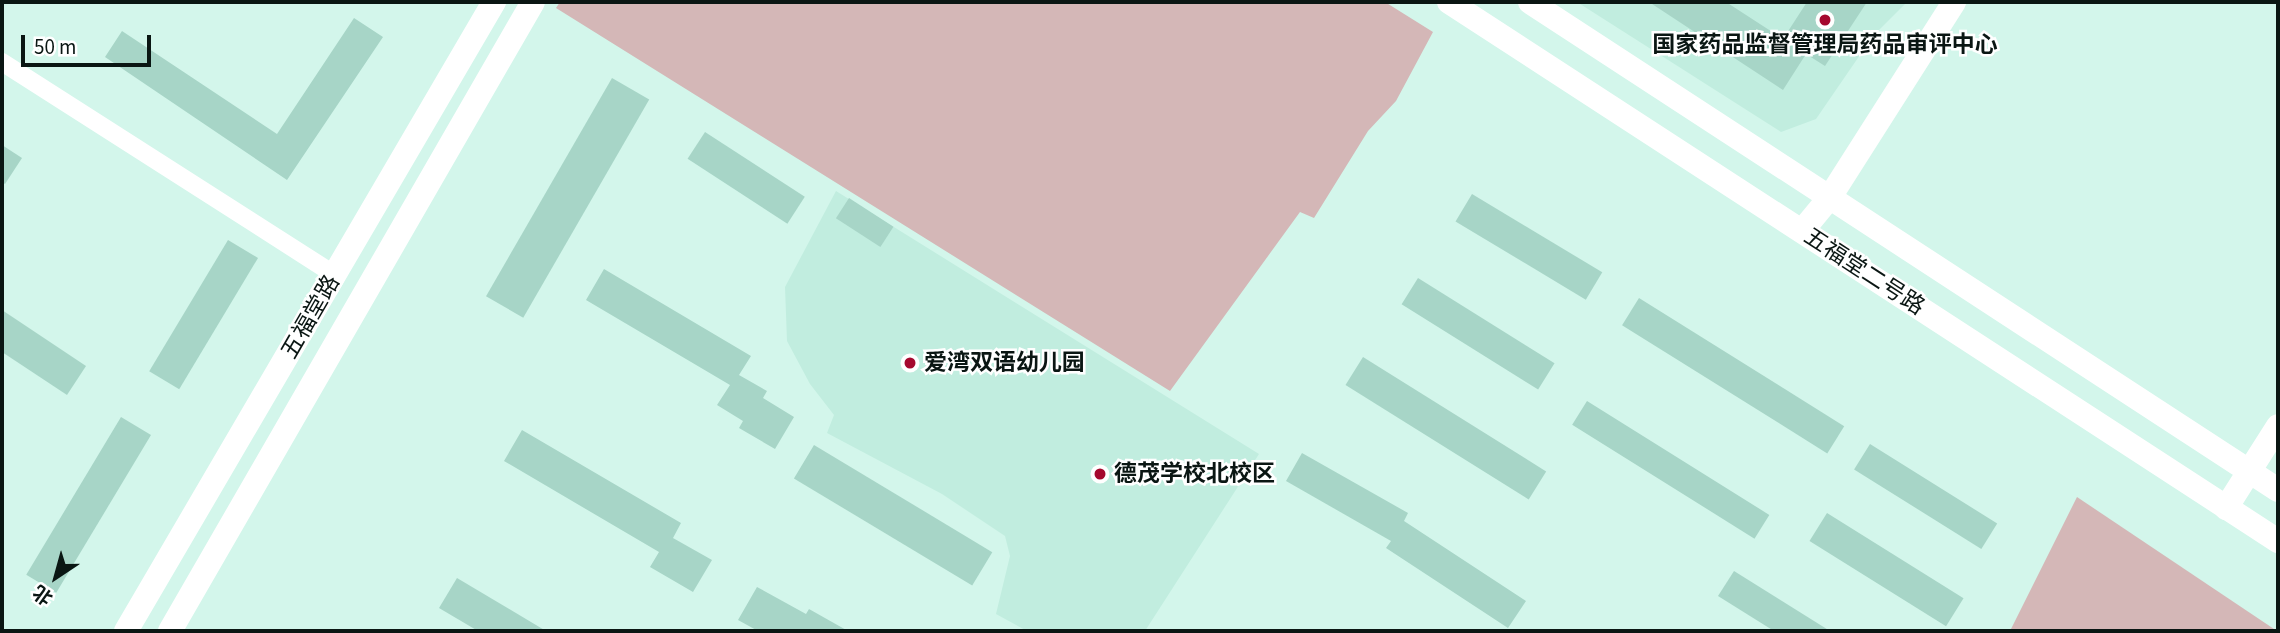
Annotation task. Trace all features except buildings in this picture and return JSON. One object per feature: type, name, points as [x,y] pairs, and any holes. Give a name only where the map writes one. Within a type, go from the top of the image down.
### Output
[{"type":"main road","name":"五福堂路","points":[[126,631],[494,2]]},
{"type":"main road","name":"五福堂路","points":[[170,631],[533,2]]},
{"type":"main road","name":"五福堂二号路","points":[[1449,2],[2278,541]]},
{"type":"main road","name":"五福堂二号路","points":[[1530,2],[2278,490]]},
{"type":"main road","points":[[1802,231],[1829,197],[1954,2]]},
{"type":"main road","points":[[2226,508],[2278,426]]},
{"type":"street","points":[[2,62],[335,275]]},
{"type":"shaded area","points":[[560,2],[1385,2],[1433,32],[1396,101],[1368,131],[1314,218],[1300,212],[1170,391],[556,8]]},
{"type":"shaded area","points":[[1577,2],[1907,2],[1873,36],[1816,119],[1781,132]]},
{"type":"shaded area","points":[[836,191],[1259,454],[1145,631],[1027,631],[996,614],[1010,556],[1005,536],[942,494],[827,433],[834,415],[810,384],[787,341],[785,287]]},
{"type":"shaded area","points":[[2077,497],[2277,631],[2010,631]]},
{"type":"place","name":"国家药品监督管理局药品审评中心","points":[[1825,20]]},
{"type":"place","name":"爱湾双语幼儿园","points":[[910,363]]},
{"type":"place","name":"德茂学校北校区","points":[[1100,474]]}]
